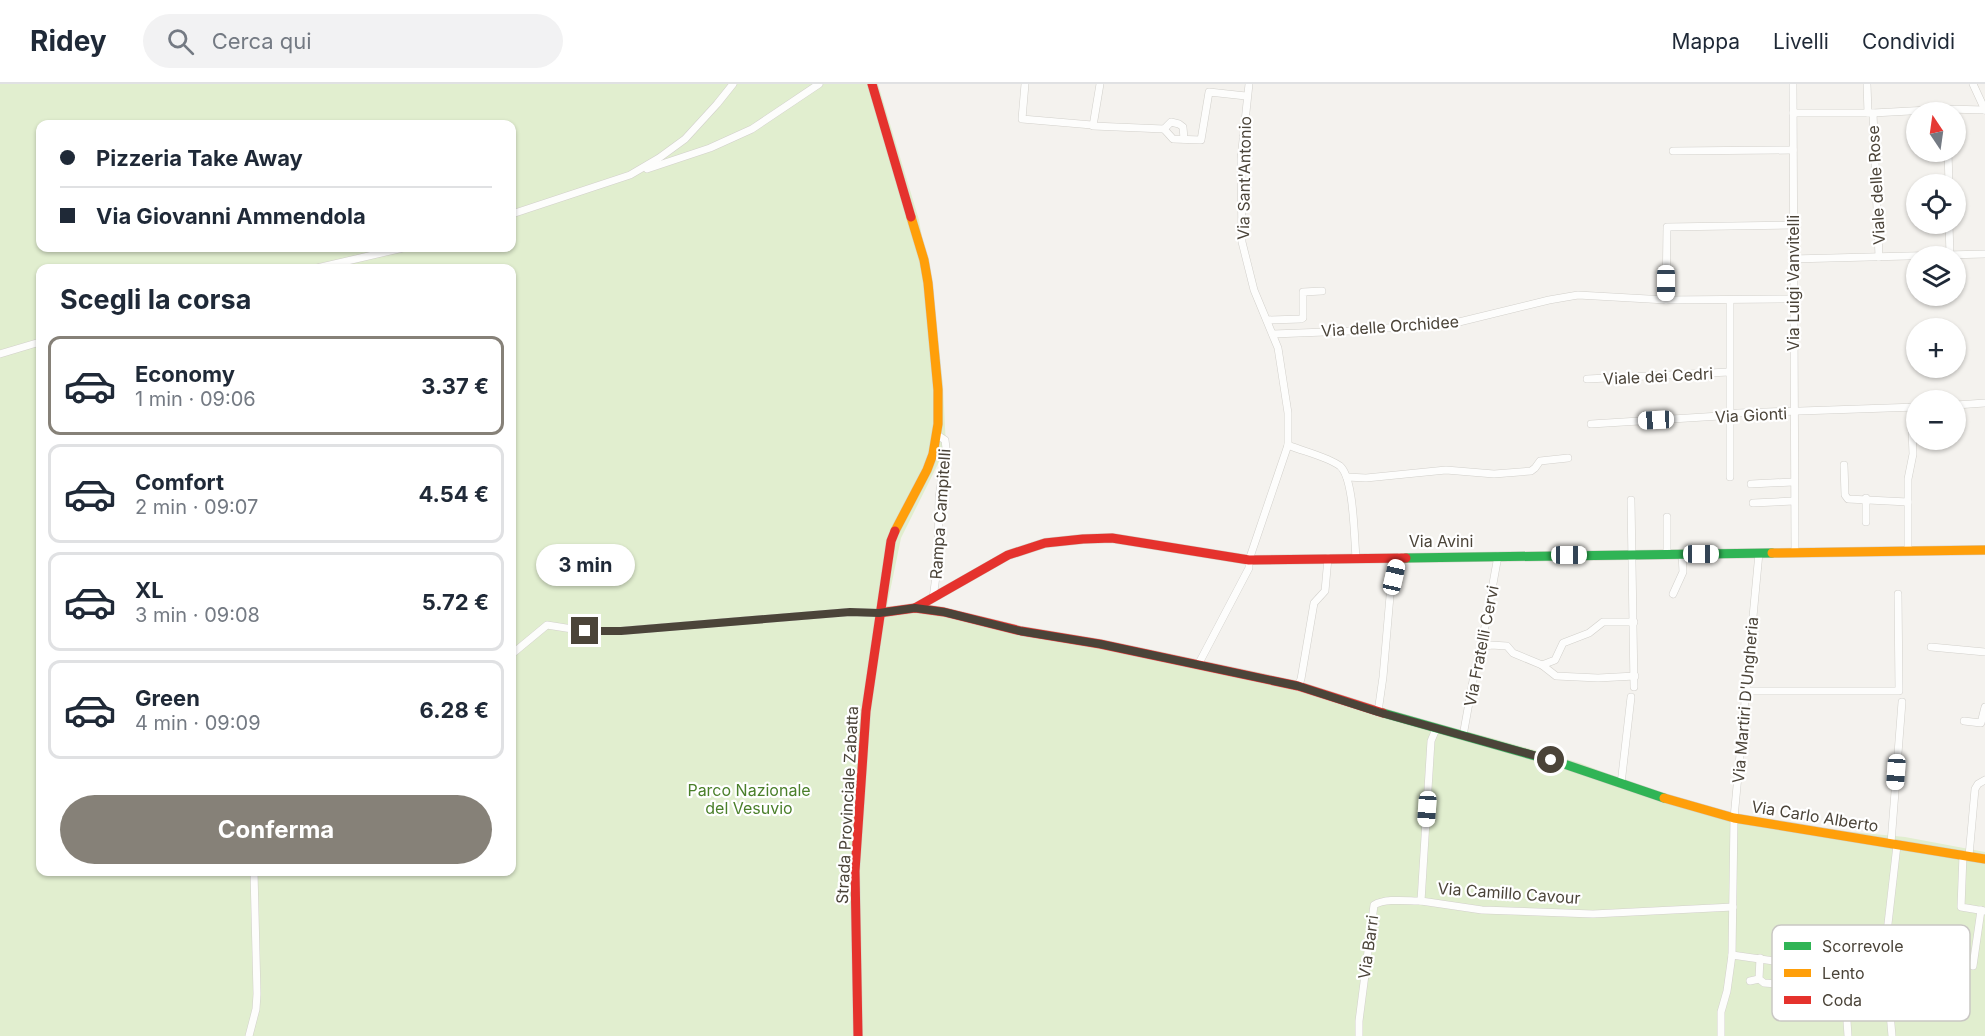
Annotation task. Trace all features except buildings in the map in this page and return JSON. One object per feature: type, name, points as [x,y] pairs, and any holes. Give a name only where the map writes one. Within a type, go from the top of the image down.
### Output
[{"type":"street","points":[[630,175],[685,139],[733,84]]},
{"type":"street","points":[[516,213],[710,148],[752,129],[819,84]]},
{"type":"street","points":[[1025,84],[1022,119],[1092,126]]},
{"type":"street","points":[[1100,84],[1093,126],[1164,129],[1173,139],[1201,140],[1209,92],[1246,96]]},
{"type":"street","name":"Via Sant'Antonio","points":[[1198,665],[1249,568],[1249,560],[1288,445],[1288,413],[1280,358],[1273,334],[1254,290],[1242,242],[1241,159],[1249,84]]},
{"type":"street","name":"Via Luigi Vanvitelli","points":[[1793,84],[1792,299],[1795,552]]},
{"type":"street","name":"Viale delle Rose","points":[[1867,84],[1879,257]]},
{"type":"street","points":[[1966,110],[1985,110],[1973,84]]},
{"type":"street","name":"Strada Provinciale Zabatta","points":[[858,1036],[855,872],[866,711],[891,541],[900,519],[927,470],[937,435],[938,390],[924,260],[874,85]]},
{"type":"street","points":[[1793,113],[1906,112]]},
{"type":"street","points":[[1164,129],[1171,122],[1179,124],[1183,128],[1184,139]]},
{"type":"street","points":[[1673,152],[1793,150]]},
{"type":"street","points":[[1666,300],[1667,227],[1792,225]]},
{"type":"street","points":[[334,264],[386,252]]},
{"type":"street","points":[[1966,255],[1985,254]]},
{"type":"street","points":[[1792,259],[1906,256]]},
{"type":"street","points":[[1267,320],[1301,320],[1303,318],[1303,292],[1322,291]]},
{"type":"street","name":"Via delle Orchidee","points":[[1273,334],[1351,331],[1459,322],[1578,295],[1666,300],[1792,299]]},
{"type":"street","points":[[1730,300],[1730,477]]},
{"type":"street","points":[[0,354],[36,343]]},
{"type":"street","name":"Viale dei Cedri","points":[[1587,379],[1729,372]]},
{"type":"street","points":[[1966,404],[1985,403]]},
{"type":"street","name":"Via Gionti","points":[[1592,424],[1730,414],[1906,407]]},
{"type":"street","name":"Rampa Campitelli","points":[[933,598],[938,562],[939,498],[946,448],[945,440],[937,435]]},
{"type":"street","points":[[1288,445],[1341,467],[1350,483],[1356,557]]},
{"type":"street","name":"Via Gionti","points":[[1908,551],[1908,479],[1913,450]]},
{"type":"street","points":[[1347,477],[1366,478],[1446,470],[1494,474],[1531,471],[1540,461],[1568,458]]},
{"type":"street","points":[[1844,465],[1845,495],[1848,499],[1866,498],[1908,502]]},
{"type":"street","points":[[1751,484],[1793,482]]},
{"type":"street","points":[[1866,498],[1866,522]]},
{"type":"street","points":[[1630,500],[1633,555],[1634,687]]},
{"type":"street","points":[[1753,503],[1794,501]]},
{"type":"street","points":[[1666,554],[1667,518]]},
{"type":"street","name":"Via Avini","points":[[915,608],[1008,555],[1055,542],[1112,538],[1249,560],[1399,556],[1985,550]]},
{"type":"street","name":"Via Martiri D'Ungheria","points":[[1721,1036],[1721,1012],[1727,991],[1732,955],[1734,818],[1759,553]]},
{"type":"street","points":[[1673,594],[1683,572],[1682,554]]},
{"type":"street","points":[[1378,712],[1390,596],[1399,556]]},
{"type":"street","name":"Via Fratelli Cervi","points":[[1463,736],[1497,556]]},
{"type":"street","points":[[1298,686],[1314,603],[1325,591],[1328,558]]},
{"type":"street","points":[[1747,691],[1899,691],[1898,594]]},
{"type":"street","points":[[516,651],[547,625],[585,631],[621,631],[850,612],[879,613],[915,608],[944,612],[1020,631],[1100,644],[1298,686],[1378,712],[1534,755],[1734,818]]},
{"type":"street","points":[[1542,665],[1555,660],[1563,643],[1589,633],[1603,622],[1634,622]]},
{"type":"street","points":[[1480,648],[1491,645],[1508,646],[1517,656],[1528,658],[1531,662],[1542,665],[1556,676],[1599,678],[1635,676]]},
{"type":"street","points":[[1931,647],[1985,652]]},
{"type":"street","points":[[1621,784],[1631,697]]},
{"type":"street","name":"Via Carlo Alberto","points":[[1887,925],[1902,702]]},
{"type":"street","points":[[1964,721],[1981,723],[1985,707]]},
{"type":"street","name":"Via Camillo Cavour","points":[[1437,729],[1431,741],[1421,901],[1482,910],[1593,914],[1733,907]]},
{"type":"street","points":[[1973,966],[1983,910],[1961,907],[1975,789],[1985,780]]},
{"type":"street","name":"Via Carlo Alberto","points":[[1734,818],[1985,859]]},
{"type":"street","points":[[249,1036],[256,1009],[254,876]]},
{"type":"street","name":"Via Barri","points":[[1359,1036],[1360,1009],[1374,905],[1377,902],[1421,901]]},
{"type":"street","points":[[1732,955],[1772,960]]},
{"type":"street","points":[[1759,979],[1760,958]]},
{"type":"street","points":[[1750,981],[1759,979]]},
{"type":"street","points":[[1759,979],[1764,983],[1772,984]]},
{"type":"street","points":[[1847,1021],[1848,1036]]},
{"type":"street","points":[[1891,1021],[1892,1036]]},
{"type":"green space","name":"Parco Nazionale del Vesuvio","points":[[0,84],[878,84],[919,220],[934,305],[943,385],[946,448],[901,538],[887,606],[937,608],[986,621],[1135,648],[1492,738],[1580,763],[1652,791],[1730,814],[1842,831],[1905,837],[1985,852],[1985,1036],[0,1036]]},
{"type":"traffic: fast","points":[[1406,558],[1772,553]]},
{"type":"traffic: fast","points":[[1383,713],[1567,765],[1664,798]]},
{"type":"traffic: slow","points":[[895,531],[927,470],[933,454],[938,424],[938,390],[928,283],[924,260],[911,217]]},
{"type":"traffic: slow","points":[[1772,553],[1985,550]]},
{"type":"traffic: slow","points":[[1664,798],[1734,818],[1985,859]]},
{"type":"traffic: jam","points":[[872,84],[911,217]]},
{"type":"traffic: jam","points":[[858,1036],[855,871],[866,711],[891,541],[895,531]]},
{"type":"traffic: jam","points":[[915,608],[1008,555],[1045,543],[1083,539],[1112,538],[1249,560],[1406,558]]},
{"type":"traffic: jam","points":[[879,613],[915,608],[944,612],[1021,631],[1100,644],[1298,686],[1383,713]]},
{"type":"route","points":[[585,631],[621,631],[850,612],[879,613],[915,608],[944,612],[996,626],[1100,644],[1298,686],[1378,712],[1551,760]]}]
